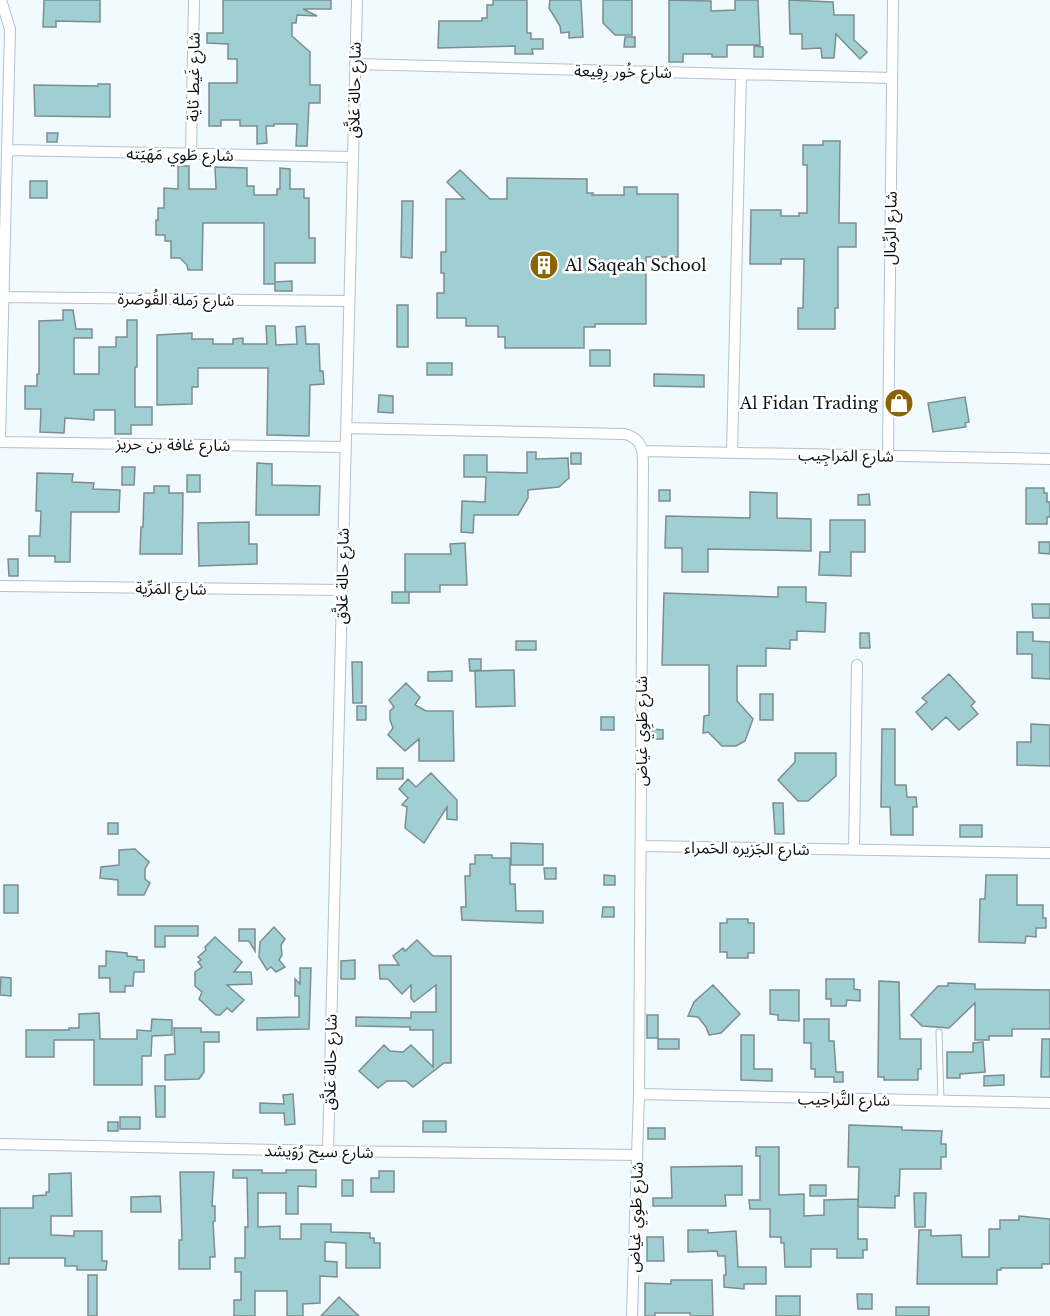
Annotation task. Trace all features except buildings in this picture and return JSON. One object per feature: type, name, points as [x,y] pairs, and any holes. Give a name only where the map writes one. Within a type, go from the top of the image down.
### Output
[{"type":"street","points":[[0,441],[3,191],[7,150],[10,29],[1,0]]},
{"type":"street","name":"شارع غَيط ثاية","points":[[191,154],[194,0]]},
{"type":"street","name":"شارع حالة عَلاَّق","points":[[328,1151],[357,0]]},
{"type":"street","name":"شارع الرِّمال","points":[[888,455],[893,0]]},
{"type":"street","name":"شارع خُور رِفِيعة","points":[[355,64],[892,78]]},
{"type":"street","points":[[732,452],[741,74]]},
{"type":"street","name":"شارع طَوي مَهَيَته","points":[[7,150],[352,157]]},
{"type":"street","name":"شارع رَملة القُوصَرة","points":[[3,297],[349,301]]},
{"type":"street","points":[[346,428],[625,434],[637,439],[643,451]]},
{"type":"street","name":"شارع غافة بن حريز","points":[[0,441],[345,447]]},
{"type":"street","name":"شارع المَراجِيب","points":[[643,451],[1050,459]]},
{"type":"street","name":"شارع طَوِي غياض","points":[[632,1316],[639,1094],[643,451]]},
{"type":"street","name":"شارع المَرِّية","points":[[0,586],[342,590]]},
{"type":"street","points":[[854,850],[857,665]]},
{"type":"street","name":"شارع الجَزيره الحَمراء","points":[[641,846],[1050,853]]},
{"type":"street","name":"شارع التَّراحِيب","points":[[639,1094],[1050,1103]]},
{"type":"street","name":"شارع سيح رُوَيشد","points":[[0,1143],[328,1151],[637,1155]]},
{"type":"lane","points":[[939,1032],[941,1101]]},
{"type":"place","name":"Al Saqeah School","points":[[544,265]]},
{"type":"place","name":"Al Fidan Trading","points":[[899,403]]}]
